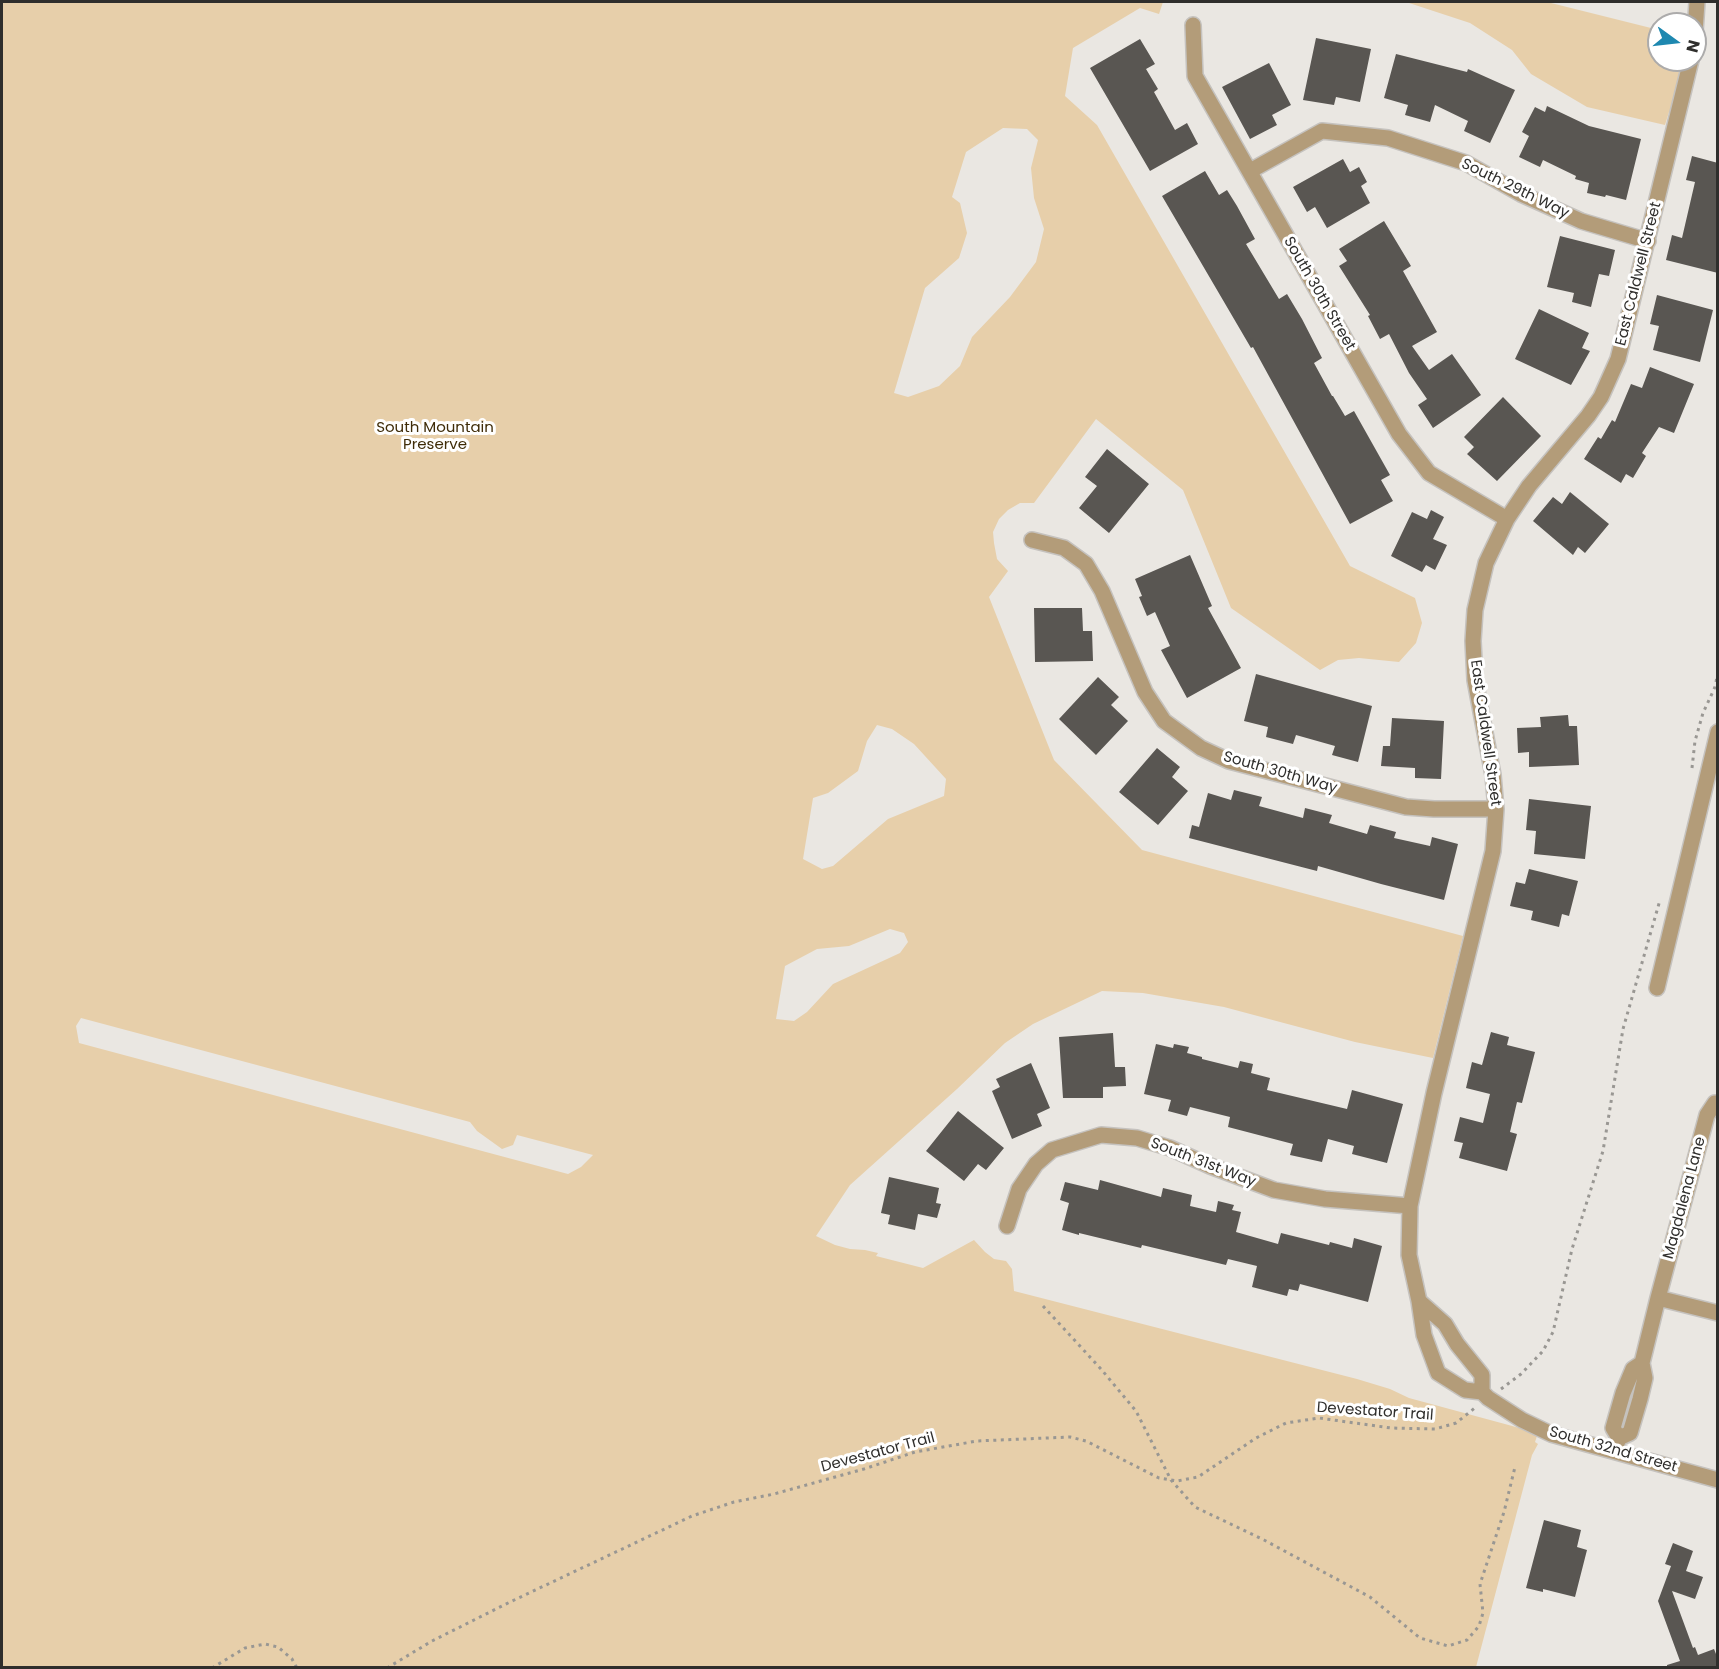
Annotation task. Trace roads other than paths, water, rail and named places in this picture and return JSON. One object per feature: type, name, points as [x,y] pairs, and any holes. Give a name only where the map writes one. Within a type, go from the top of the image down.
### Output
[{"type":"street","name":"South 30th Street","points":[[1193,25],[1195,76],[1399,434],[1429,473],[1508,519]]},
{"type":"street","name":"East Caldwell Street","points":[[1485,1395],[1465,1390],[1438,1373],[1424,1335],[1409,1255],[1410,1206],[1434,1093],[1493,851],[1496,810],[1493,775],[1475,680],[1473,641],[1475,610],[1486,563],[1508,519],[1529,486],[1588,416],[1618,359],[1688,72]]},
{"type":"street","name":"South 29th Way","points":[[1250,171],[1322,131],[1388,138],[1466,163],[1521,194],[1581,221],[1648,241]]},
{"type":"street","name":"South 30th Way","points":[[1032,540],[1064,548],[1086,564],[1102,591],[1144,692],[1164,720],[1201,748],[1229,761],[1406,807],[1496,810]]},
{"type":"street","points":[[1657,988],[1718,732]]},
{"type":"street","name":"Magdalena Lane","points":[[1642,1363],[1633,1369],[1624,1391],[1613,1428],[1617,1445],[1630,1433],[1645,1378],[1642,1363],[1658,1298],[1707,1114],[1718,1102]]},
{"type":"street","name":"South 31st Way","points":[[1007,1226],[1019,1190],[1036,1164],[1052,1150],[1101,1135],[1137,1138],[1170,1148],[1274,1190],[1337,1201],[1410,1206]]},
{"type":"street","points":[[1658,1298],[1718,1313]]},
{"type":"street","points":[[1419,1301],[1445,1324],[1457,1344],[1482,1375],[1485,1395]]},
{"type":"street","points":[[1432,1357],[1457,1344]]},
{"type":"street","points":[[1624,1391],[1641,1395]]},
{"type":"street","name":"South 32nd Street","points":[[1485,1395],[1522,1420],[1551,1434],[1617,1445],[1718,1480]]},
{"type":"park label","name":"South Mountain Preserve","points":[[435,436]]}]
